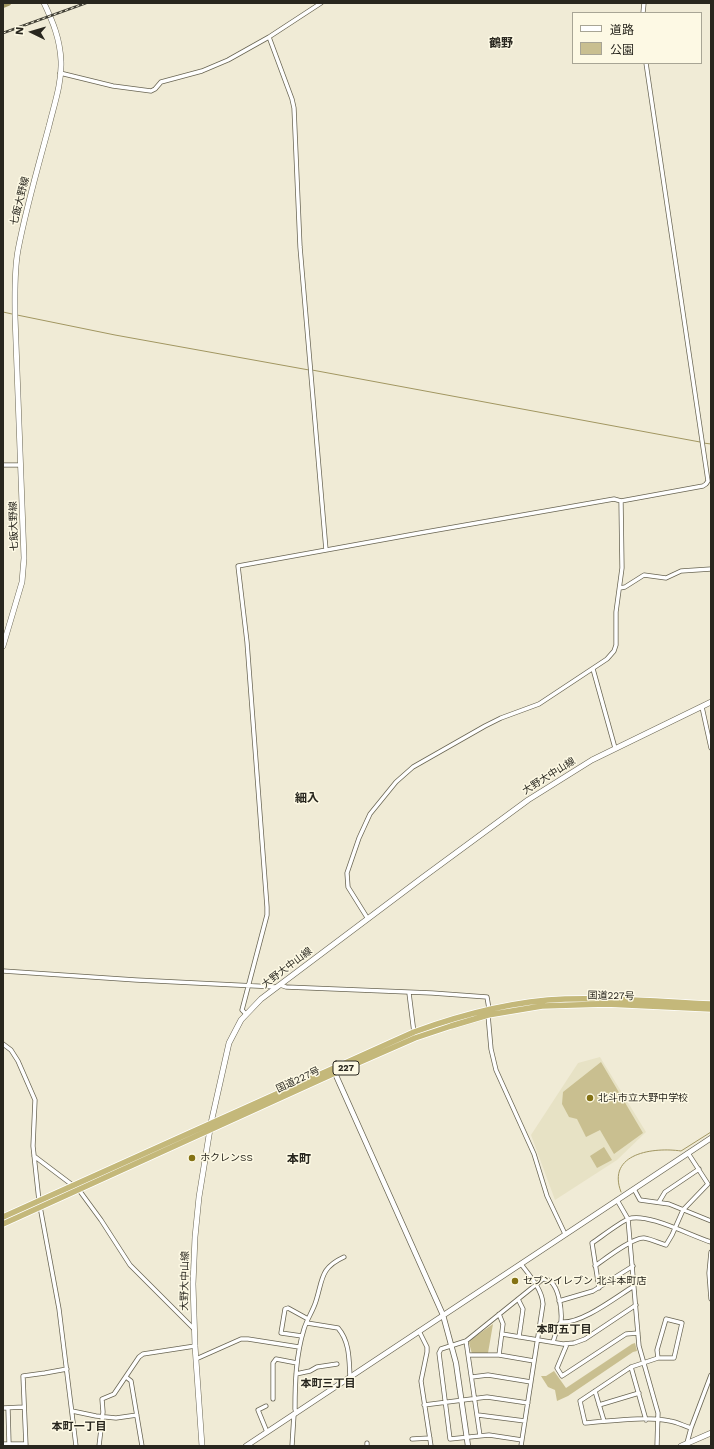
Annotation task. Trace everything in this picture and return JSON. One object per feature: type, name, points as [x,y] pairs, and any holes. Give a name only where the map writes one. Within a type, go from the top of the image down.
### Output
[{"type":"highway","name":"国道227号","points":[[3,1224],[74,1186],[142,1154],[453,1018],[531,1002],[565,999],[605,999],[711,1004]]},
{"type":"highway","name":"国道227号","points":[[488,1012],[542,1006],[580,1004],[711,1009]]},
{"type":"highway","name":"国道227号","points":[[3,1217],[79,1190],[334,1070]]},
{"type":"main road","name":"七飯大野線","points":[[3,646],[22,582],[24,538],[14,278],[18,250],[55,101],[61,61],[56,29],[44,3]]},
{"type":"main road","name":"大野大中山線","points":[[202,1446],[194,1329],[193,1284],[195,1237],[199,1197],[209,1130],[229,1044],[236,1028],[246,1014],[261,999],[528,800],[592,760],[711,702]]},
{"type":"main road","points":[[681,1446],[711,1433]]},
{"type":"street","points":[[60,73],[113,86],[151,90],[155,89],[161,82],[212,68],[269,37],[321,3]]},
{"type":"street","points":[[269,37],[294,108],[300,247],[326,550]]},
{"type":"street","points":[[246,1014],[242,1010],[267,915],[267,907],[246,642],[238,566],[614,499],[621,501],[706,484],[708,477],[646,64]]},
{"type":"street","points":[[3,465],[20,465]]},
{"type":"street","points":[[368,919],[348,887],[347,873],[365,823],[374,808],[396,782],[413,767],[485,726],[501,718],[539,704],[611,655],[616,645],[616,612],[622,568],[621,501]]},
{"type":"street","points":[[620,588],[625,587],[644,575],[666,578],[681,571],[711,569]]},
{"type":"street","points":[[592,669],[615,748]]},
{"type":"street","points":[[702,706],[711,748]]},
{"type":"street","points":[[3,971],[136,980],[409,992],[487,997],[491,1048],[496,1070],[534,1154],[547,1196],[565,1234]]},
{"type":"street","points":[[409,992],[415,1035]]},
{"type":"street","points":[[3,1044],[11,1050],[18,1061],[35,1100],[34,1156],[40,1204],[59,1309],[76,1446]]},
{"type":"street","points":[[334,1070],[443,1315],[456,1362],[468,1446]]},
{"type":"street","points":[[246,1446],[711,1138]]},
{"type":"street","points":[[595,1266],[631,1242],[644,1238],[666,1245],[683,1210],[708,1184],[688,1153]]},
{"type":"street","points":[[34,1156],[79,1190],[101,1220],[130,1265],[194,1329]]},
{"type":"street","points":[[659,1202],[665,1192],[699,1169]]},
{"type":"street","points":[[634,1190],[640,1200],[669,1204],[711,1221]]},
{"type":"street","points":[[617,1200],[628,1219],[639,1346],[656,1402],[658,1420],[657,1446]]},
{"type":"street","points":[[599,1288],[592,1243],[628,1219],[641,1217],[711,1242]]},
{"type":"street","points":[[711,1252],[709,1273],[711,1299]]},
{"type":"street","points":[[292,1446],[297,1362],[302,1336],[307,1321],[312,1313],[326,1271],[333,1262],[344,1257]]},
{"type":"street","points":[[521,1264],[536,1284],[543,1300],[521,1446]]},
{"type":"street","points":[[559,1301],[593,1291],[633,1266]]},
{"type":"street","points":[[522,1440],[490,1435],[450,1439],[439,1353],[441,1349],[466,1341],[543,1279],[552,1282],[558,1292],[561,1322],[553,1342]]},
{"type":"street","points":[[561,1322],[586,1316],[634,1286]]},
{"type":"street","points":[[518,1299],[523,1309],[519,1337]]},
{"type":"street","points":[[502,1334],[567,1344],[579,1342],[636,1305]]},
{"type":"street","points":[[302,1336],[281,1333],[285,1309],[288,1308],[307,1321],[338,1328],[342,1332],[347,1345],[350,1377]]},
{"type":"street","points":[[499,1314],[503,1324],[499,1355]]},
{"type":"street","points":[[658,1358],[657,1350],[666,1319],[682,1323],[674,1358],[658,1358],[631,1367],[580,1401],[586,1422],[658,1420],[671,1421],[691,1428]]},
{"type":"street","points":[[419,1331],[427,1352],[421,1381],[430,1446]]},
{"type":"street","points":[[567,1344],[557,1368],[562,1376],[626,1334],[638,1333]]},
{"type":"street","points":[[196,1359],[241,1339],[299,1347]]},
{"type":"street","points":[[466,1341],[480,1436]]},
{"type":"street","points":[[99,1446],[103,1412],[102,1399],[114,1394],[139,1357],[143,1354],[195,1346]]},
{"type":"street","points":[[468,1355],[499,1355],[534,1361]]},
{"type":"street","points":[[273,1399],[272,1363],[276,1359],[297,1362]]},
{"type":"street","points":[[296,1374],[310,1371],[317,1366],[337,1364]]},
{"type":"street","points":[[631,1367],[646,1420]]},
{"type":"street","points":[[3,1444],[26,1445],[23,1376],[67,1369]]},
{"type":"street","points":[[472,1377],[488,1375],[531,1382]]},
{"type":"street","points":[[687,1443],[691,1428],[711,1375]]},
{"type":"street","points":[[126,1377],[131,1380],[142,1446]]},
{"type":"street","points":[[595,1391],[604,1421]]},
{"type":"street","points":[[599,1405],[639,1393]]},
{"type":"street","points":[[424,1405],[487,1397],[528,1403]]},
{"type":"street","points":[[266,1406],[258,1410],[267,1432]]},
{"type":"street","points":[[3,1408],[24,1407]]},
{"type":"street","points":[[8,1408],[9,1444]]},
{"type":"street","points":[[72,1411],[102,1417],[116,1418],[138,1415]]},
{"type":"street","points":[[478,1415],[525,1421]]},
{"type":"street","points":[[412,1439],[430,1438]]},
{"type":"shaded area","name":"北斗市立大野中学校","points":[[600,1057],[646,1132],[617,1160],[555,1200],[531,1135],[578,1063]]},
{"type":"green space","points":[[601,1062],[643,1133],[614,1154],[600,1130],[586,1137],[577,1119],[569,1117],[562,1104],[563,1092]]},
{"type":"green space","points":[[604,1147],[612,1160],[597,1168],[590,1156]]},
{"type":"green space","points":[[493,1324],[488,1353],[472,1354],[469,1343],[470,1340]]},
{"type":"green space","points":[[635,1343],[637,1351],[633,1352],[568,1396],[557,1401],[555,1390],[548,1387],[541,1376],[546,1376],[554,1371],[566,1388]]},
{"type":"waterway","points":[[3,5],[8,3]]},
{"type":"waterway","points":[[3,312],[12,314]]},
{"type":"waterway","points":[[17,315],[115,335],[309,370]]},
{"type":"waterway","points":[[312,370],[700,442]]},
{"type":"waterway","points":[[703,443],[711,444]]},
{"type":"waterway","points":[[621,1192],[618,1179],[620,1169],[626,1161],[635,1155],[646,1152],[658,1150],[681,1151],[711,1132]]},
{"type":"railway","points":[[3,33],[86,3]]},
{"type":"place","name":"北斗市立大野中学校","points":[[590,1098]]},
{"type":"place","name":"ホクレンSS","points":[[192,1158]]},
{"type":"place","name":"セブンイレブン 北斗本町店","points":[[515,1281]]},
{"type":"district","name":"鶴野","points":[[501,43]]},
{"type":"district","name":"細入","points":[[307,798]]},
{"type":"district","name":"本町","points":[[299,1159]]},
{"type":"district","name":"本町五丁目","points":[[564,1330]]},
{"type":"district","name":"本町三丁目","points":[[328,1384]]},
{"type":"district","name":"本町一丁目","points":[[79,1427]]}]
